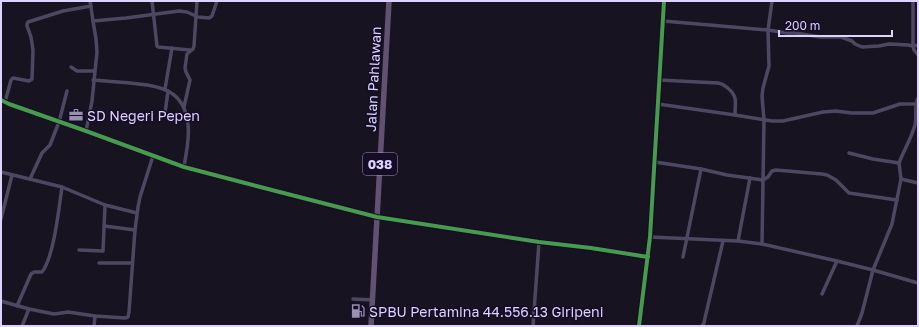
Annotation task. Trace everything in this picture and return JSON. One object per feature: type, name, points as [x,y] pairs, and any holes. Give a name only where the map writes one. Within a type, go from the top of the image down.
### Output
[{"type":"main road","name":"Jalan Pahlawan","points":[[371,326],[389,1]]},
{"type":"street","points":[[86,131],[92,101],[97,52],[90,1]]},
{"type":"street","points":[[152,1],[156,46],[190,50]]},
{"type":"street","points":[[184,107],[190,80],[185,68],[187,54],[193,49],[194,46],[197,1]]},
{"type":"street","points":[[92,21],[181,11],[196,16],[210,18],[217,1]]},
{"type":"street","points":[[639,326],[650,237],[664,1]]},
{"type":"street","points":[[762,244],[764,120],[762,88],[769,66],[768,30],[772,1]]},
{"type":"street","points":[[913,1],[913,46],[918,55]]},
{"type":"street","points":[[5,102],[11,80],[13,78],[29,81],[32,79],[33,50],[27,26],[28,22],[63,11],[91,6]]},
{"type":"street","points":[[663,21],[768,30],[820,37],[841,37],[862,47],[889,44],[918,45]]},
{"type":"street","points":[[165,113],[172,48]]},
{"type":"street","points":[[71,67],[77,71],[94,71]]},
{"type":"street","points":[[93,80],[151,85],[172,93],[184,107],[188,125],[184,167]]},
{"type":"street","points":[[660,80],[723,84],[735,97],[735,115]]},
{"type":"street","points":[[30,179],[42,153],[50,145],[59,122],[67,91]]},
{"type":"street","points":[[857,326],[864,308],[873,270],[892,224],[901,179],[899,163],[912,134],[918,98]]},
{"type":"street","points":[[1,100],[184,167],[377,217],[648,257]]},
{"type":"street","points":[[658,104],[772,121],[783,121],[801,116],[836,111],[851,114],[873,113],[900,104],[916,104]]},
{"type":"street","points":[[849,153],[873,160],[899,163]]},
{"type":"street","points":[[1,302],[54,314],[68,312],[95,316],[128,317],[137,213],[140,197],[153,156]]},
{"type":"street","points":[[655,162],[763,180],[768,177],[772,171],[776,170],[822,174],[828,175],[836,180],[849,194],[896,200]]},
{"type":"street","points":[[683,257],[701,169]]},
{"type":"street","points":[[1,172],[62,187],[105,205],[137,213]]},
{"type":"street","points":[[1,219],[12,175]]},
{"type":"street","points":[[738,241],[750,178]]},
{"type":"street","points":[[901,179],[918,183]]},
{"type":"street","points":[[17,306],[31,274],[34,272],[42,272],[44,270],[49,256],[56,225],[62,187]]},
{"type":"street","points":[[79,250],[103,251],[105,205]]},
{"type":"street","points":[[104,226],[135,230]]},
{"type":"street","points":[[650,237],[723,240],[762,244],[837,261],[918,282]]},
{"type":"street","points":[[702,326],[723,240]]},
{"type":"street","points":[[533,326],[539,242]]},
{"type":"street","points":[[822,294],[837,261]]},
{"type":"street","points":[[99,263],[132,264]]},
{"type":"street","points":[[353,299],[373,300]]},
{"type":"street","points":[[22,326],[29,309]]},
{"type":"street","points":[[94,326],[95,316]]},
{"type":"cycle path","points":[[639,326],[650,237],[664,1]]},
{"type":"cycle path","points":[[1,100],[184,167],[377,217],[648,257]]},
{"type":"place","name":"SD Negeri Pepen","points":[[76,115]]},
{"type":"place","name":"SPBU Pertamina 44.556.13 Giripeni","points":[[358,311]]}]
